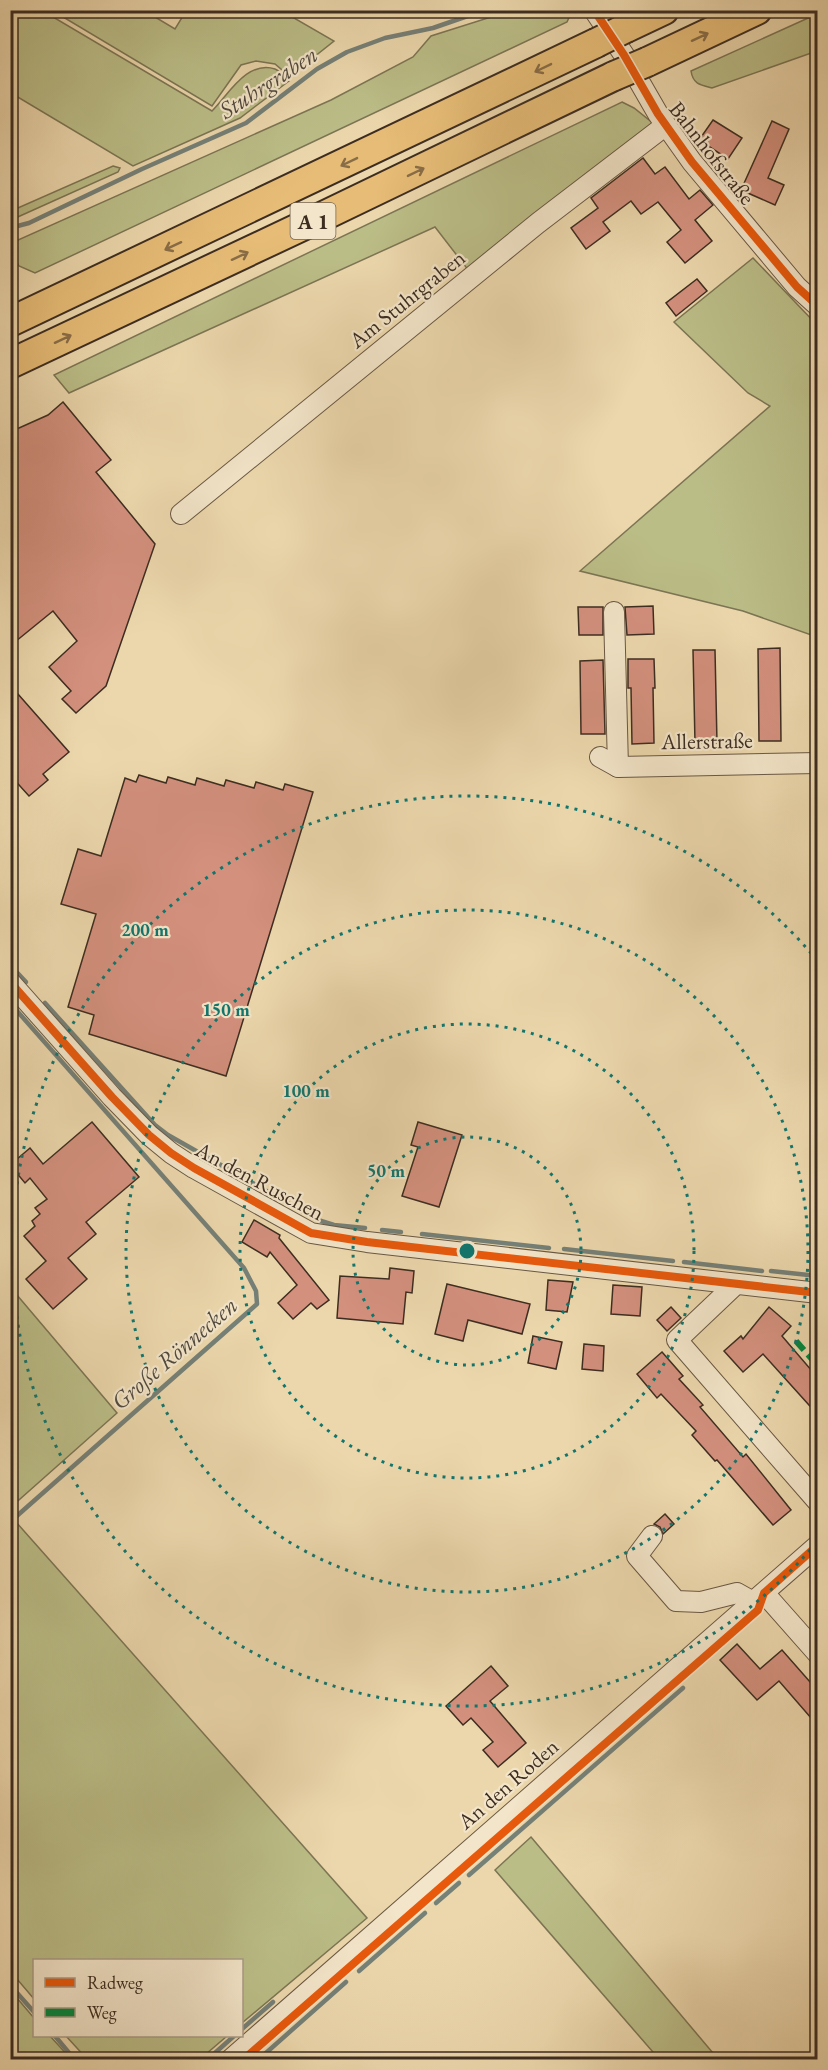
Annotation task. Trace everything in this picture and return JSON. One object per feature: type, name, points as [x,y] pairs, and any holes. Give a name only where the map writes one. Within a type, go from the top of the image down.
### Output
[{"type":"highway","name":"A 1","points":[[10,322],[664,10]]},
{"type":"highway","name":"A 1","points":[[10,364],[757,10]]},
{"type":"street","name":"Bahnhofstraße","points":[[594,10],[666,125],[692,162],[797,287],[818,306]]},
{"type":"street","name":"Am Stuhrgraben","points":[[181,514],[538,223],[666,125]]},
{"type":"street","points":[[614,612],[618,767]]},
{"type":"street","points":[[600,757],[618,767]]},
{"type":"street","name":"Allerstraße","points":[[618,767],[818,763]]},
{"type":"street","name":"An den Ruschen","points":[[10,982],[112,1097],[149,1135],[194,1168],[311,1233],[367,1242],[818,1293]]},
{"type":"street","points":[[736,1284],[676,1340],[818,1502]]},
{"type":"street","points":[[652,1536],[636,1556],[676,1601],[701,1602],[737,1593],[759,1597],[818,1654]]},
{"type":"street","name":"An den Roden","points":[[230,2060],[678,1665],[818,1545]]},
{"type":"green space","points":[[11,10],[43,11],[212,111],[239,80],[256,69],[275,69],[289,81],[240,118],[133,166],[11,93]]},
{"type":"green space","points":[[569,10],[571,13],[567,22],[35,273],[19,266],[12,253],[18,240],[331,100],[413,57],[431,36],[510,11]]},
{"type":"green space","points":[[53,11],[145,11],[175,29],[186,11],[282,11],[334,41],[288,75],[275,64],[256,61],[241,65],[212,106]]},
{"type":"green space","points":[[817,14],[817,51],[712,88],[701,85],[693,79],[691,71]]},
{"type":"green space","points":[[622,102],[634,108],[654,124],[469,271],[435,227],[69,393],[54,375]]},
{"type":"green space","points":[[113,166],[120,168],[118,172],[11,220],[11,211]]},
{"type":"green space","points":[[753,258],[817,325],[817,637],[743,611],[580,571],[770,406],[748,393],[674,322]]},
{"type":"green space","points":[[11,1288],[117,1413],[10,1507]]},
{"type":"green space","points":[[16,1522],[367,1918],[243,2022],[243,1959],[33,1959],[33,1998],[11,1972],[10,1527]]},
{"type":"green space","points":[[531,1837],[718,2059],[659,2059],[495,1870]]},
{"type":"green space","points":[[11,1991],[33,2017],[33,2037],[51,2037],[71,2059],[11,2059]]},
{"type":"green space","points":[[67,2037],[226,2037],[199,2060],[87,2059]]},
{"type":"building","points":[[713,120],[742,138],[728,159],[699,140]]},
{"type":"building","points":[[772,121],[789,129],[768,178],[784,185],[775,205],[741,190]]},
{"type":"building","points":[[643,158],[655,174],[665,167],[689,199],[700,190],[713,205],[695,220],[712,241],[685,263],[667,242],[681,230],[658,202],[641,214],[631,201],[603,222],[610,231],[586,249],[571,228],[598,208],[591,198]]},
{"type":"building","points":[[697,279],[707,291],[676,316],[666,303]]},
{"type":"building","points":[[63,402],[111,460],[96,472],[155,544],[106,686],[76,713],[62,699],[71,691],[49,667],[77,641],[53,611],[10,646],[10,432],[48,415]]},
{"type":"building","points":[[653,606],[654,634],[627,635],[625,607]]},
{"type":"building","points":[[578,607],[603,607],[603,635],[579,635]]},
{"type":"building","points":[[780,648],[781,741],[759,741],[758,649]]},
{"type":"building","points":[[693,650],[715,650],[717,743],[695,743]]},
{"type":"building","points":[[628,659],[654,659],[654,743],[632,744]]},
{"type":"building","points":[[603,660],[605,734],[581,734],[580,661]]},
{"type":"building","points":[[10,685],[69,752],[43,774],[48,780],[29,796],[10,775]]},
{"type":"building","points":[[139,775],[166,783],[168,777],[195,785],[197,778],[224,786],[226,780],[254,788],[256,782],[283,790],[285,784],[313,792],[226,1076],[89,1034],[94,1015],[68,1007],[96,914],[61,904],[78,849],[101,856],[125,778],[136,782]]},
{"type":"building","points":[[92,1122],[139,1177],[86,1222],[96,1234],[68,1258],[87,1279],[53,1309],[26,1279],[46,1261],[24,1236],[35,1226],[32,1221],[40,1214],[35,1208],[47,1199],[30,1178],[25,1183],[10,1165],[30,1148],[43,1164]]},
{"type":"building","points":[[418,1122],[462,1135],[439,1207],[402,1196],[418,1147],[411,1145]]},
{"type":"building","points":[[254,1220],[280,1235],[279,1238],[329,1300],[317,1309],[311,1303],[293,1319],[278,1303],[297,1285],[270,1252],[267,1257],[242,1242]]},
{"type":"building","points":[[390,1268],[414,1271],[412,1293],[406,1292],[403,1324],[337,1318],[340,1276],[389,1279]]},
{"type":"building","points":[[548,1280],[573,1282],[567,1312],[546,1310]]},
{"type":"building","points":[[447,1284],[530,1304],[522,1334],[468,1320],[463,1341],[435,1334]]},
{"type":"building","points":[[613,1285],[642,1287],[640,1316],[611,1314]]},
{"type":"building","points":[[671,1307],[681,1318],[667,1331],[657,1320]]},
{"type":"building","points":[[769,1307],[791,1326],[782,1336],[818,1378],[818,1415],[763,1354],[743,1372],[724,1351],[741,1336],[743,1339]]},
{"type":"building","points":[[533,1336],[562,1342],[556,1369],[528,1363]]},
{"type":"building","points":[[584,1344],[604,1346],[603,1371],[582,1369]]},
{"type":"building","points":[[662,1352],[683,1376],[679,1379],[703,1405],[700,1407],[743,1457],[746,1454],[791,1510],[773,1525],[717,1460],[715,1461],[692,1435],[696,1431],[661,1394],[657,1398],[637,1374]]},
{"type":"building","points":[[665,1514],[674,1524],[663,1534],[660,1527],[654,1524]]},
{"type":"building","points":[[737,1644],[760,1669],[782,1650],[818,1691],[818,1726],[779,1681],[757,1700],[720,1660]]},
{"type":"building","points":[[491,1666],[508,1686],[490,1701],[526,1743],[498,1767],[483,1750],[493,1742],[471,1718],[463,1725],[446,1706]]},
{"type":"waterway","name":"Stuhrgraben","points":[[10,228],[29,223],[246,123],[317,69],[347,52],[385,38],[433,28],[485,10]]},
{"type":"waterway","points":[[10,965],[26,982]]},
{"type":"waterway","name":"Große Rönnecken","points":[[10,1003],[244,1268],[256,1291],[257,1304],[10,1522]]},
{"type":"waterway","points":[[45,1003],[155,1125],[168,1135],[318,1220],[334,1225],[365,1228]]},
{"type":"waterway","points":[[382,1230],[401,1232]]},
{"type":"waterway","points":[[422,1234],[549,1248]]},
{"type":"waterway","points":[[564,1249],[673,1261]]},
{"type":"waterway","points":[[684,1262],[762,1271]]},
{"type":"waterway","points":[[771,1271],[818,1276]]},
{"type":"waterway","points":[[469,1875],[683,1688]]},
{"type":"waterway","points":[[436,1903],[459,1883]]},
{"type":"waterway","points":[[359,1971],[425,1913]]},
{"type":"waterway","points":[[258,2060],[346,1982]]},
{"type":"waterway","name":"Große Rönnecken","points":[[10,1985],[33,2011]]},
{"type":"waterway","points":[[243,2028],[273,2002]]},
{"type":"waterway","name":"Große Rönnecken","points":[[56,2037],[75,2060]]},
{"type":"waterway","points":[[207,2060],[233,2037]]},
{"type":"marked path","points":[[796,1341],[818,1366]]},
{"type":"cycle path","points":[[594,10],[624,55],[658,114],[692,162],[797,287],[818,306]]},
{"type":"cycle path","points":[[10,982],[112,1097],[149,1135],[194,1168],[311,1233],[367,1242],[818,1293]]},
{"type":"cycle path","points":[[243,2060],[758,1610],[764,1593],[818,1545]]}]
